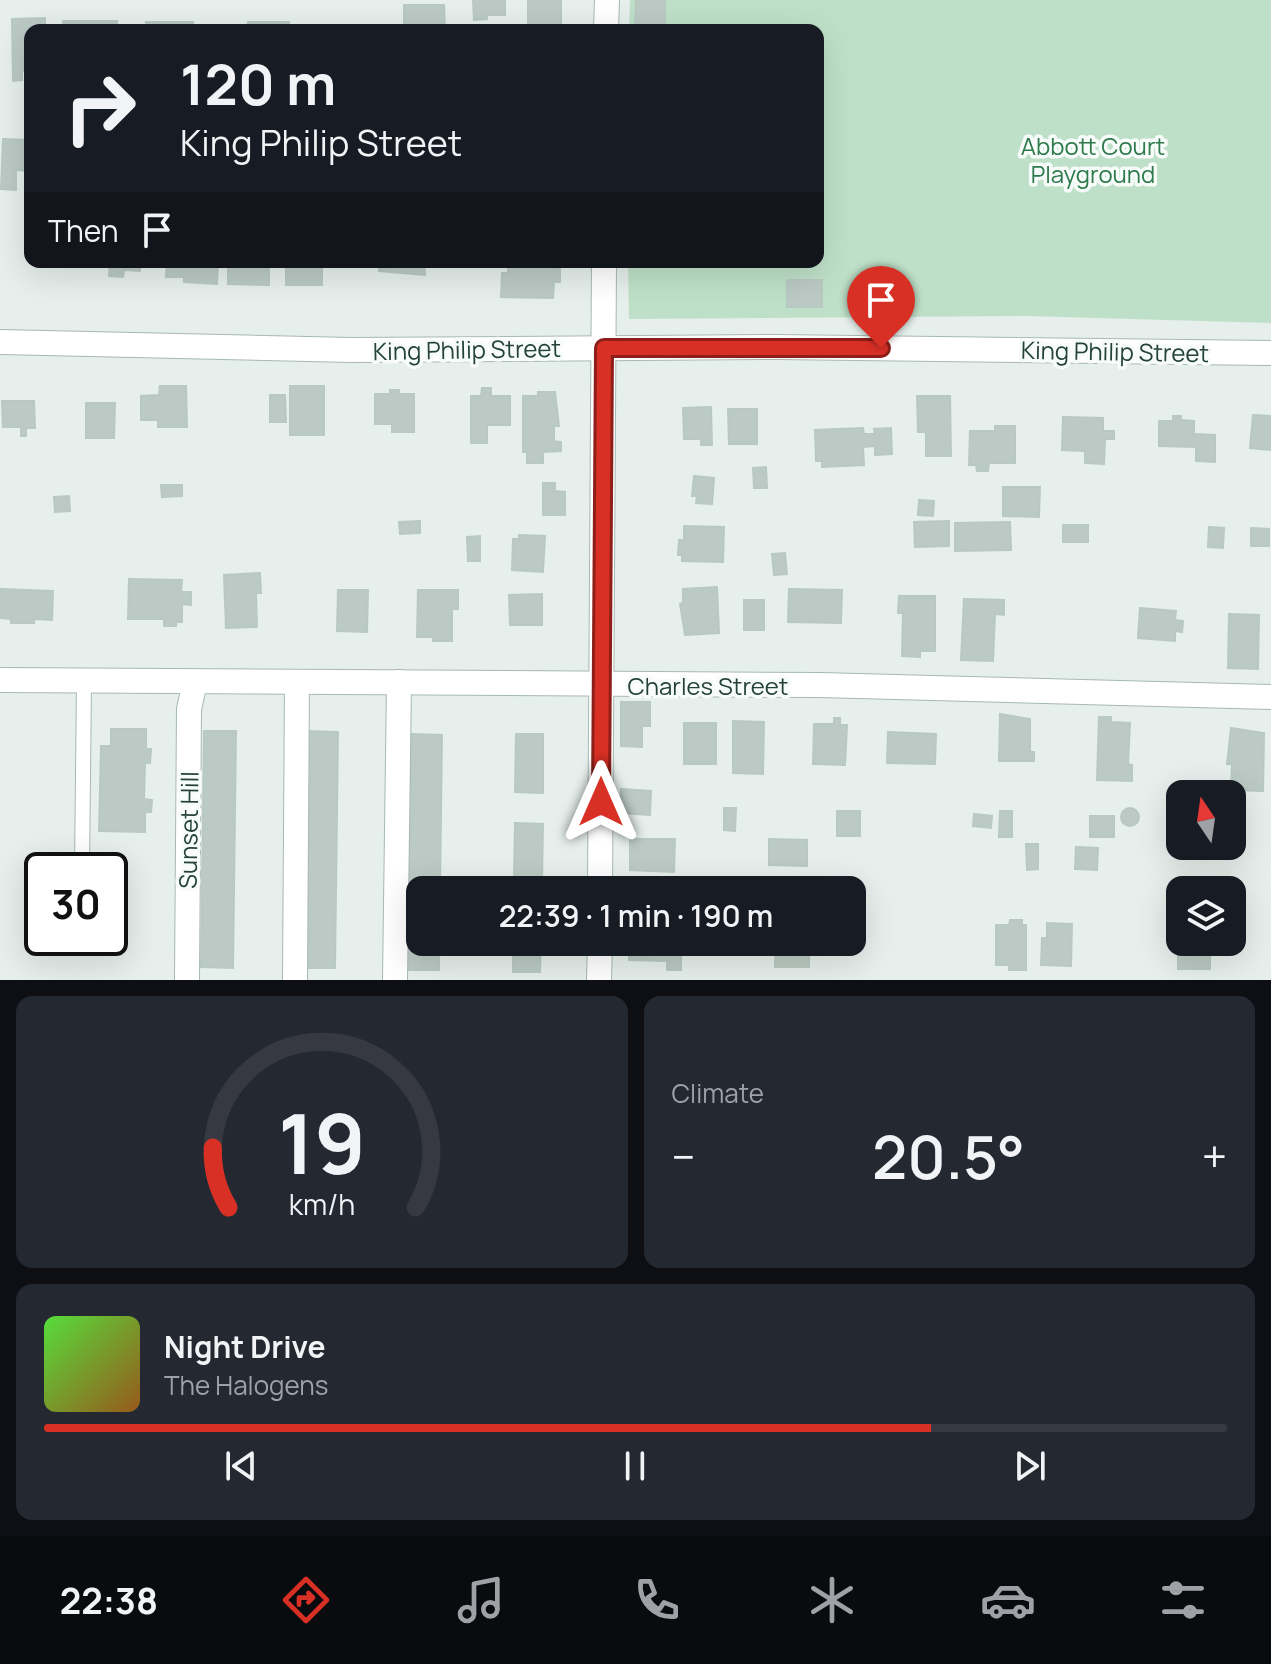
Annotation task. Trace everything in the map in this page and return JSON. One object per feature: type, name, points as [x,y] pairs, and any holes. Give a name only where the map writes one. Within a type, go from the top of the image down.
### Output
[{"type":"street","points":[[606,24],[607,0]]},
{"type":"street","points":[[600,876],[604,268]]},
{"type":"street","name":"King Philip Street","points":[[0,342],[351,350],[604,348],[1271,353]]},
{"type":"street","name":"Charles Street","points":[[0,680],[820,685],[1271,697]]},
{"type":"street","name":"Sunset Hill","points":[[187,980],[189,709],[195,682]]},
{"type":"street","points":[[295,980],[297,682]]},
{"type":"street","points":[[395,980],[399,682]]},
{"type":"street","points":[[599,980],[600,956]]},
{"type":"lane","points":[[82,852],[84,681]]},
{"type":"green space","name":"Abbott Court Playground","points":[[630,0],[1271,0],[1271,323],[1027,316],[629,319],[628,268],[824,268],[824,24],[629,24]]},
{"type":"building","points":[[473,0],[505,0],[505,15],[487,15],[487,19],[474,20]]},
{"type":"building","points":[[528,0],[561,0],[561,24],[528,24]]},
{"type":"building","points":[[636,0],[665,0],[665,24],[635,24]]},
{"type":"building","points":[[404,5],[444,5],[445,24],[404,24]]},
{"type":"building","points":[[45,18],[45,24],[24,24],[24,71],[22,80],[13,81],[12,19]]},
{"type":"building","points":[[63,21],[117,21],[117,24],[63,24]]},
{"type":"building","points":[[146,22],[193,22],[193,24]]},
{"type":"building","points":[[248,22],[289,22],[289,24]]},
{"type":"building","points":[[3,139],[24,140],[24,171],[16,170],[16,190],[1,189]]},
{"type":"building","points":[[110,268],[140,268],[140,271],[124,270],[123,277],[109,276]]},
{"type":"building","points":[[167,268],[218,268],[217,284],[184,282],[184,277],[166,277]]},
{"type":"building","points":[[228,268],[269,268],[269,285],[228,284]]},
{"type":"building","points":[[286,268],[322,268],[322,285],[286,285]]},
{"type":"building","points":[[379,268],[424,268],[425,275],[379,271]]},
{"type":"building","points":[[508,268],[560,269],[560,282],[554,282],[553,298],[501,297],[502,273],[508,273]]},
{"type":"building","points":[[787,280],[822,280],[822,307],[787,307]]},
{"type":"building","points":[[160,386],[186,386],[187,427],[158,427],[158,420],[141,420],[141,396],[159,395]]},
{"type":"building","points":[[290,386],[324,386],[324,435],[290,435]]},
{"type":"building","points":[[482,388],[491,388],[491,396],[510,396],[510,425],[487,425],[487,443],[471,443],[471,396],[481,396]]},
{"type":"building","points":[[390,390],[399,390],[399,394],[414,394],[414,432],[392,432],[392,424],[375,424],[375,394],[390,394]]},
{"type":"building","points":[[538,392],[555,392],[559,426],[554,426],[554,441],[561,442],[561,451],[543,452],[543,463],[527,463],[527,452],[523,452],[523,396],[538,396]]},
{"type":"building","points":[[270,395],[285,395],[286,422],[270,422]]},
{"type":"building","points":[[917,396],[950,396],[951,456],[926,456],[926,432],[918,432]]},
{"type":"building","points":[[2,401],[34,401],[35,428],[26,428],[26,436],[21,436],[21,427],[3,427]]},
{"type":"building","points":[[86,403],[115,403],[114,438],[86,438]]},
{"type":"building","points":[[711,407],[712,445],[701,445],[701,439],[684,439],[683,408]]},
{"type":"building","points":[[728,409],[757,409],[757,444],[729,444]]},
{"type":"building","points":[[1253,415],[1271,416],[1271,450],[1250,448]]},
{"type":"building","points":[[1173,416],[1194,421],[1194,434],[1215,435],[1215,462],[1196,461],[1196,447],[1159,446],[1159,421],[1173,421]]},
{"type":"building","points":[[1063,417],[1103,418],[1103,431],[1114,431],[1114,439],[1105,439],[1104,464],[1085,463],[1085,451],[1062,450]]},
{"type":"building","points":[[995,426],[1015,426],[1015,463],[989,463],[988,471],[977,471],[976,465],[969,465],[970,431],[995,431]]},
{"type":"building","points":[[863,428],[864,434],[875,434],[874,429],[891,428],[892,454],[875,455],[875,446],[863,447],[864,465],[822,467],[822,461],[816,461],[815,430]]},
{"type":"building","points":[[766,467],[767,488],[754,488],[753,468]]},
{"type":"building","points":[[694,476],[714,478],[712,504],[696,503],[697,496],[692,496]]},
{"type":"building","points":[[543,483],[555,483],[555,491],[565,492],[565,515],[543,515]]},
{"type":"building","points":[[161,485],[182,485],[182,496],[162,497]]},
{"type":"building","points":[[1003,487],[1040,487],[1039,517],[1003,516]]},
{"type":"building","points":[[69,496],[70,511],[55,512],[54,497]]},
{"type":"building","points":[[919,500],[934,501],[933,516],[918,515]]},
{"type":"building","points":[[420,521],[420,533],[400,534],[399,522]]},
{"type":"building","points":[[949,521],[949,546],[915,547],[914,522]]},
{"type":"building","points":[[1010,522],[1011,550],[955,551],[955,523]]},
{"type":"building","points":[[1063,525],[1088,525],[1088,542],[1063,542]]},
{"type":"building","points":[[684,526],[724,527],[723,562],[682,561],[682,555],[678,555],[679,540],[684,540]]},
{"type":"building","points":[[1209,527],[1224,528],[1223,548],[1208,547]]},
{"type":"building","points":[[1251,528],[1269,529],[1269,546],[1251,546]]},
{"type":"building","points":[[519,535],[545,536],[543,572],[512,570],[513,539],[519,539]]},
{"type":"building","points":[[480,536],[480,561],[468,561],[467,537]]},
{"type":"building","points":[[785,553],[787,574],[774,575],[772,554]]},
{"type":"building","points":[[260,573],[261,593],[256,593],[257,627],[226,628],[224,575]]},
{"type":"building","points":[[129,579],[182,580],[181,592],[191,592],[191,605],[182,604],[182,622],[176,622],[176,626],[164,626],[164,619],[128,619]]},
{"type":"building","points":[[717,587],[719,633],[685,635],[680,604],[683,603],[683,589]]},
{"type":"building","points":[[0,589],[53,591],[52,620],[11,623],[11,619],[0,618]]},
{"type":"building","points":[[789,589],[842,590],[841,623],[788,622]]},
{"type":"building","points":[[338,590],[368,590],[367,632],[337,631]]},
{"type":"building","points":[[418,590],[458,590],[458,609],[452,609],[452,641],[417,637]]},
{"type":"building","points":[[542,594],[542,625],[510,625],[509,595]]},
{"type":"building","points":[[899,596],[935,596],[935,651],[920,651],[920,657],[902,656],[903,613],[898,613]]},
{"type":"building","points":[[964,599],[1004,600],[1004,615],[995,614],[993,661],[961,660]]},
{"type":"building","points":[[744,600],[764,600],[764,630],[744,630]]},
{"type":"building","points":[[1140,608],[1176,611],[1175,620],[1183,621],[1182,632],[1175,631],[1175,641],[1138,638]]},
{"type":"building","points":[[1229,614],[1259,615],[1258,669],[1228,668]]},
{"type":"building","points":[[621,702],[650,702],[650,726],[642,726],[642,747],[621,746]]},
{"type":"building","points":[[1000,714],[1030,719],[1030,752],[1034,752],[1034,761],[999,761]]},
{"type":"building","points":[[1099,717],[1111,717],[1111,722],[1130,723],[1128,764],[1132,765],[1132,781],[1097,780]]},
{"type":"building","points":[[834,718],[840,718],[840,725],[847,725],[845,765],[813,764],[814,724],[834,724]]},
{"type":"building","points":[[733,721],[764,722],[763,774],[733,773]]},
{"type":"building","points":[[684,723],[716,723],[716,764],[684,764]]},
{"type":"building","points":[[1231,728],[1264,733],[1263,791],[1246,790],[1246,780],[1231,780],[1232,764],[1227,764]]},
{"type":"building","points":[[111,729],[146,729],[146,749],[151,749],[150,763],[145,763],[144,799],[152,800],[151,812],[145,812],[145,832],[99,831],[101,746],[111,746]]},
{"type":"building","points":[[204,731],[236,731],[233,968],[201,967]]},
{"type":"building","points":[[308,731],[338,732],[335,968],[306,968]]},
{"type":"building","points":[[888,732],[936,734],[935,764],[887,763]]},
{"type":"building","points":[[411,734],[442,735],[440,876],[409,876]]},
{"type":"building","points":[[516,734],[543,734],[543,793],[515,792]]},
{"type":"building","points":[[621,789],[651,791],[650,815],[620,813]]},
{"type":"building","points":[[724,808],[736,808],[735,831],[724,830]]},
{"type":"building","points":[[1126,808],[1134,808],[1139,817],[1137,824],[1126,826],[1121,821],[1121,813]]},
{"type":"building","points":[[837,811],[860,811],[860,836],[837,836]]},
{"type":"building","points":[[1000,811],[1012,811],[1012,837],[999,837]]},
{"type":"building","points":[[974,814],[992,816],[991,828],[973,826]]},
{"type":"building","points":[[1090,816],[1114,816],[1114,837],[1090,837]]},
{"type":"building","points":[[515,823],[543,824],[542,876],[514,876]]},
{"type":"building","points":[[630,839],[675,839],[674,872],[630,870]]},
{"type":"building","points":[[769,839],[807,840],[807,866],[769,865]]},
{"type":"building","points":[[1026,844],[1038,844],[1038,869],[1027,870]]},
{"type":"building","points":[[1076,847],[1098,848],[1097,870],[1075,869]]},
{"type":"building","points":[[1010,920],[1022,920],[1022,925],[1026,925],[1026,970],[1009,970],[1009,965],[996,965],[996,925],[1009,925]]},
{"type":"building","points":[[1047,923],[1072,924],[1071,966],[1041,965],[1042,938],[1047,938]]},
{"type":"building","points":[[408,956],[439,956],[439,970],[408,970]]},
{"type":"building","points":[[513,956],[541,956],[540,972],[513,972]]},
{"type":"building","points":[[629,956],[681,956],[681,970],[667,970],[667,961],[629,960]]},
{"type":"building","points":[[775,956],[809,956],[809,967],[775,967]]},
{"type":"building","points":[[1178,956],[1210,956],[1210,969],[1178,969]]},
{"type":"route","points":[[601,802],[604,348],[881,348]]}]
